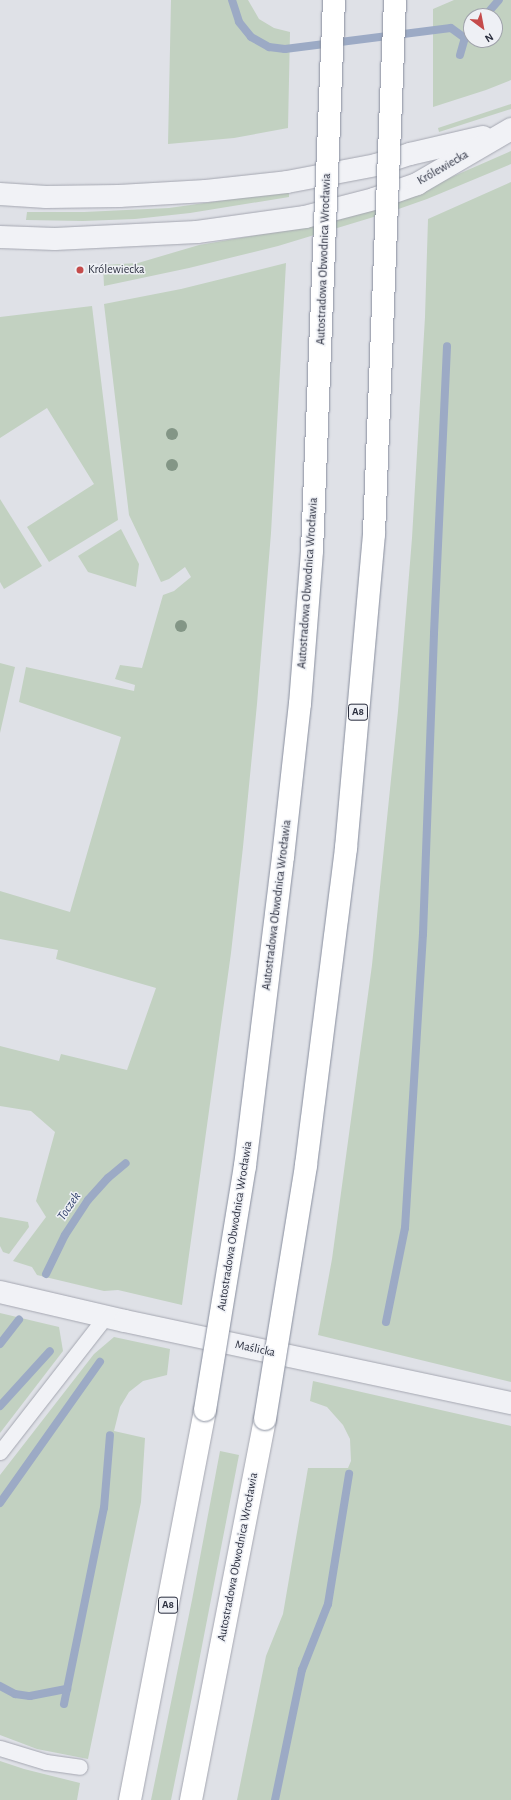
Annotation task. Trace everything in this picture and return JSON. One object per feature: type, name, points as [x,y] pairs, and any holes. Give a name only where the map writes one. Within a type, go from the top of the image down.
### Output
[{"type":"highway","name":"Autostradowa Obwodnica Wrocławia","points":[[130,1800],[205,1410],[245,1166],[284,857],[300,704],[312,550],[334,0]]},
{"type":"highway","name":"Autostradowa Obwodnica Wrocławia","points":[[191,1800],[265,1419],[306,1166],[348,824],[374,534],[395,0]]},
{"type":"street","name":"Królewiecka","points":[[0,194],[46,197],[119,196],[206,191],[287,182],[376,165],[410,154],[507,131]]},
{"type":"street","name":"Królewiecka","points":[[0,237],[55,239],[197,232],[305,217],[374,199],[417,184],[507,131]]},
{"type":"street","name":"Maślicka","points":[[0,1292],[105,1317],[511,1403]]},
{"type":"lane","points":[[0,1452],[105,1317]]},
{"type":"lane","points":[[0,1748],[46,1762],[80,1767]]},
{"type":"green space","points":[[171,0],[248,0],[259,19],[274,28],[290,32],[288,128],[234,138],[168,144]]},
{"type":"green space","points":[[454,0],[511,0],[511,80],[486,90],[433,107],[433,9]]},
{"type":"green space","points":[[511,104],[511,109],[439,132],[438,128]]},
{"type":"green space","points":[[511,151],[511,164],[427,199],[390,212],[278,246],[189,268],[104,286],[103,265],[138,263],[199,245],[281,231],[438,183]]},
{"type":"green space","points":[[511,182],[511,1382],[318,1335],[332,1259],[372,965],[398,711],[412,538],[425,317],[428,219]]},
{"type":"green space","points":[[289,191],[289,197],[190,213],[135,219],[83,221],[26,220],[27,212],[84,212],[169,208]]},
{"type":"green space","points":[[286,263],[271,533],[257,704],[243,847],[231,953],[182,1305],[118,1290],[104,1291],[37,1275],[32,1267],[13,1261],[46,1217],[36,1201],[55,1132],[31,1111],[0,1106],[0,1046],[59,1061],[61,1054],[127,1070],[156,988],[56,959],[58,950],[0,939],[0,891],[70,912],[121,737],[19,702],[26,667],[134,691],[135,685],[115,679],[120,665],[142,668],[163,595],[174,591],[191,577],[185,567],[169,579],[161,582],[129,515],[104,304],[181,289]]},
{"type":"green space","points":[[92,306],[118,520],[49,562],[27,527],[94,484],[47,408],[0,438],[0,317]]},
{"type":"green space","points":[[0,499],[42,566],[4,589],[0,582]]},
{"type":"green space","points":[[121,529],[139,564],[136,587],[88,572],[78,556]]},
{"type":"green space","points":[[0,663],[15,667],[0,733]]},
{"type":"green space","points":[[0,1217],[28,1222],[29,1227],[9,1254],[3,1252],[0,1246]]},
{"type":"green space","points":[[0,1313],[59,1327],[63,1351],[0,1433]]},
{"type":"green space","points":[[114,1337],[170,1349],[167,1375],[143,1381],[129,1392],[120,1407],[114,1431],[145,1438],[141,1502],[88,1759],[37,1749],[0,1735],[0,1475],[94,1354]]},
{"type":"green space","points":[[313,1381],[511,1426],[511,1800],[237,1800],[266,1656],[283,1614],[308,1468],[348,1468],[351,1461],[350,1439],[343,1425],[327,1407],[310,1401]]},
{"type":"green space","points":[[220,1451],[239,1455],[195,1682],[171,1800],[151,1800],[192,1600]]},
{"type":"green space","points":[[0,1761],[24,1769],[80,1783],[77,1800],[0,1800]]},
{"type":"waterway","points":[[232,0],[239,22],[251,37],[269,47],[285,49],[451,28],[463,37]]},
{"type":"waterway","points":[[492,8],[499,0]]},
{"type":"waterway","points":[[460,55],[463,45]]},
{"type":"waterway","points":[[386,1322],[405,1228],[423,934],[434,633],[447,346]]},
{"type":"waterway","name":"Toczek","points":[[46,1274],[65,1235],[88,1200],[108,1178],[126,1163]]},
{"type":"waterway","name":"Toczek","points":[[0,1344],[19,1320]]},
{"type":"waterway","points":[[0,1406],[50,1351]]},
{"type":"waterway","points":[[0,1503],[100,1362]]},
{"type":"waterway","points":[[64,1704],[104,1508],[110,1435]]},
{"type":"waterway","points":[[275,1800],[302,1670],[328,1604],[349,1474]]},
{"type":"waterway","points":[[0,1686],[15,1694],[30,1696],[67,1689]]},
{"type":"place","name":"Królewiecka","points":[[80,270]]}]
